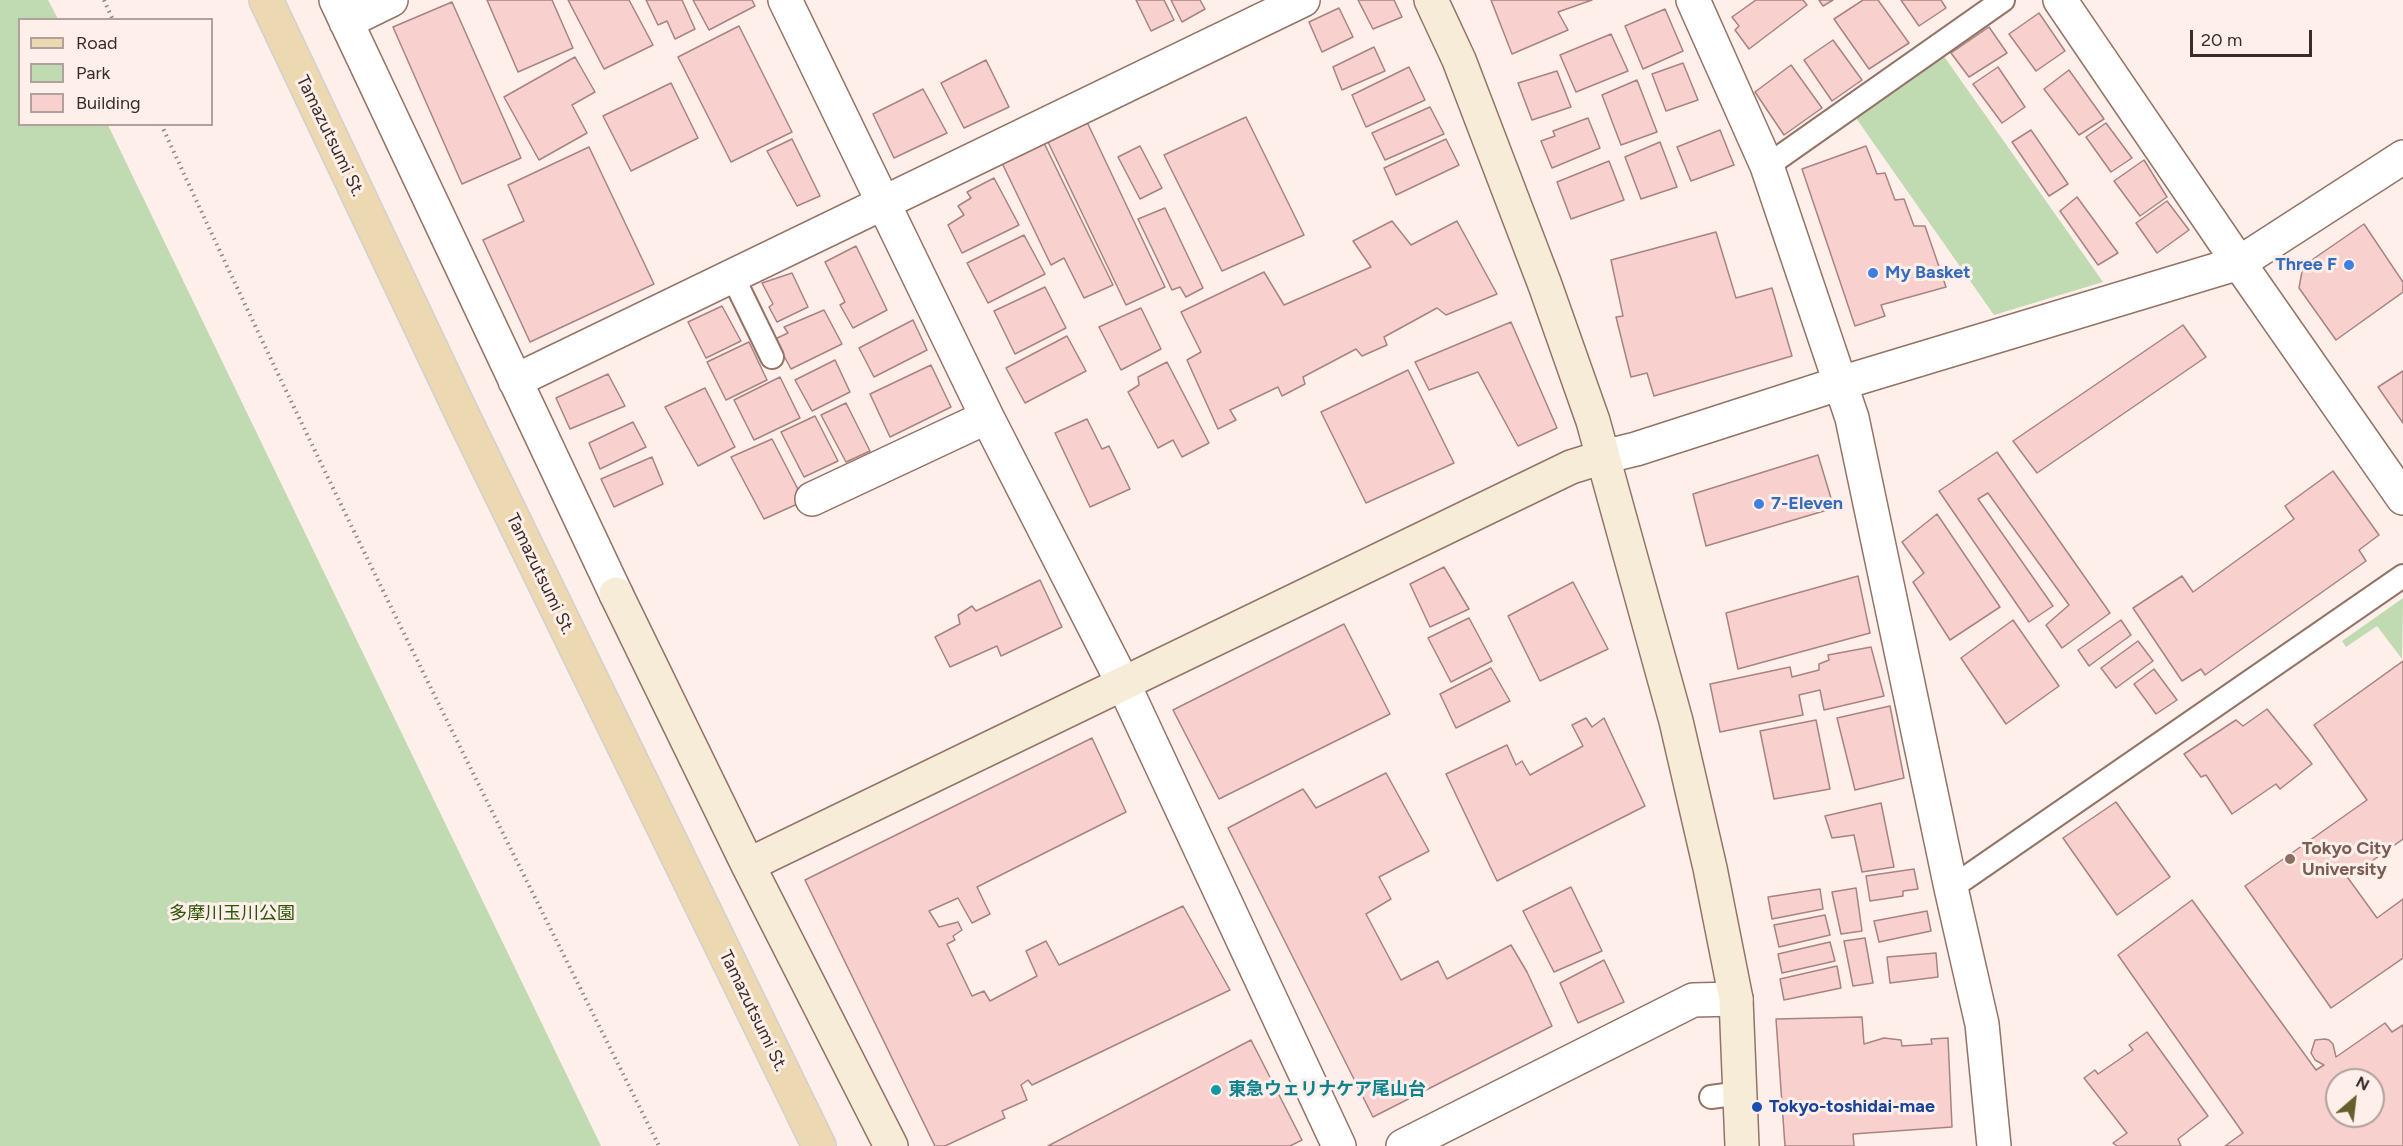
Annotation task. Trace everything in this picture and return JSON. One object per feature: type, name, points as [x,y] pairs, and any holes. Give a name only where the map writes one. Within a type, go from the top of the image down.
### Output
[{"type":"main road","name":"Tamazutsumi St.","points":[[266,0],[468,427],[819,1146]]},
{"type":"street","points":[[392,0],[341,11],[615,594],[748,865],[891,1146]]},
{"type":"street","points":[[785,0],[987,417],[1123,683],[1340,1146]]},
{"type":"street","points":[[515,381],[1303,0]]},
{"type":"street","points":[[1431,0],[1459,60],[1545,285],[1593,421],[1676,722],[1710,868],[1736,999],[1725,1095],[1742,1146]]},
{"type":"street","points":[[1693,0],[1767,166],[1852,418],[1982,1024],[1994,1146]]},
{"type":"street","points":[[2060,0],[2403,498]]},
{"type":"street","points":[[748,865],[1571,467],[2239,263],[2403,157]]},
{"type":"street","points":[[812,499],[987,417]]},
{"type":"street","points":[[1403,1146],[1694,1000],[1736,999]]},
{"type":"lane","points":[[1767,166],[2003,0]]},
{"type":"lane","points":[[732,275],[772,357]]},
{"type":"lane","points":[[1951,888],[2403,576]]},
{"type":"path","points":[[104,0],[112,18]]},
{"type":"path","points":[[162,126],[243,305],[381,590],[659,1146]]},
{"type":"green space","name":"多摩川玉川公園","points":[[0,0],[48,0],[57,18],[18,18],[18,126],[108,126],[601,1146],[0,1146]]},
{"type":"green space","points":[[1943,55],[2103,282],[1994,315],[1856,118]]},
{"type":"green space","points":[[2403,598],[2402,659],[2377,626],[2346,647],[2342,641]]},
{"type":"building","points":[[487,0],[552,0],[573,48],[518,72]]},
{"type":"building","points":[[568,0],[629,0],[653,45],[604,69]]},
{"type":"building","points":[[646,0],[682,0],[695,29],[675,39],[667,21],[658,25]]},
{"type":"building","points":[[693,0],[752,0],[755,6],[709,30]]},
{"type":"building","points":[[1136,0],[1164,0],[1174,20],[1151,31]]},
{"type":"building","points":[[1171,0],[1200,0],[1205,9],[1182,22]]},
{"type":"building","points":[[1358,0],[1394,0],[1402,17],[1373,29]]},
{"type":"building","points":[[1491,0],[1592,0],[1558,12],[1568,30],[1512,54]]},
{"type":"building","points":[[1756,0],[1803,0],[1807,5],[1749,49],[1735,30],[1739,26],[1732,17]]},
{"type":"building","points":[[1819,0],[1833,0],[1823,6]]},
{"type":"building","points":[[1863,0],[1878,0],[1909,43],[1869,69],[1834,19]]},
{"type":"building","points":[[1901,0],[1941,0],[1946,8],[1919,26]]},
{"type":"building","points":[[452,2],[521,158],[462,184],[393,27]]},
{"type":"building","points":[[1339,8],[1353,37],[1322,52],[1309,22]]},
{"type":"building","points":[[1665,9],[1683,51],[1643,69],[1625,26]]},
{"type":"building","points":[[2039,13],[2065,51],[2036,71],[2009,34]]},
{"type":"building","points":[[739,26],[792,132],[731,162],[678,57]]},
{"type":"building","points":[[1989,27],[2007,53],[1969,77],[1951,53]]},
{"type":"building","points":[[1611,34],[1628,71],[1576,92],[1560,55]]},
{"type":"building","points":[[1833,40],[1862,80],[1832,101],[1804,60]]},
{"type":"building","points":[[1374,47],[1385,71],[1342,90],[1333,67]]},
{"type":"building","points":[[575,57],[595,92],[572,105],[587,133],[539,160],[504,97]]},
{"type":"building","points":[[986,60],[1009,107],[964,128],[941,83]]},
{"type":"building","points":[[1683,63],[1698,100],[1666,111],[1652,74]]},
{"type":"building","points":[[1791,65],[1822,108],[1784,135],[1755,92]]},
{"type":"building","points":[[1409,67],[1425,100],[1366,127],[1352,95]]},
{"type":"building","points":[[1998,67],[2025,107],[2002,123],[1973,84]]},
{"type":"building","points":[[2069,70],[2104,119],[2079,135],[2044,89]]},
{"type":"building","points":[[1557,71],[1571,107],[1532,120],[1518,83]]},
{"type":"building","points":[[1637,80],[1657,132],[1621,145],[1602,95]]},
{"type":"building","points":[[671,83],[698,138],[631,171],[603,116]]},
{"type":"building","points":[[923,89],[947,133],[894,158],[873,114]]},
{"type":"building","points":[[1430,107],[1444,134],[1385,160],[1372,133]]},
{"type":"building","points":[[1246,117],[1304,235],[1222,271],[1164,155]]},
{"type":"building","points":[[1588,118],[1600,148],[1552,168],[1541,141],[1555,136],[1553,131]]},
{"type":"building","points":[[1087,122],[1165,287],[1126,305],[1048,142]]},
{"type":"building","points":[[2106,123],[2132,158],[2111,172],[2086,137]]},
{"type":"building","points":[[1720,130],[1734,165],[1691,181],[1677,147]]},
{"type":"building","points":[[2031,130],[2068,184],[2049,196],[2012,142]]},
{"type":"building","points":[[792,139],[820,196],[797,206],[767,151]]},
{"type":"building","points":[[1446,139],[1459,165],[1396,195],[1384,168]]},
{"type":"building","points":[[1660,142],[1677,187],[1641,199],[1625,157]]},
{"type":"building","points":[[1044,143],[1113,285],[1084,298],[1064,258],[1051,265],[1002,163]]},
{"type":"building","points":[[1140,146],[1162,188],[1140,199],[1118,157]]},
{"type":"building","points":[[1866,146],[1877,174],[1885,173],[1895,200],[1904,199],[1914,226],[1925,226],[1946,287],[1881,305],[1885,316],[1855,326],[1802,169]]},
{"type":"building","points":[[589,147],[654,284],[530,342],[483,240],[524,221],[508,185]]},
{"type":"building","points":[[2144,160],[2167,197],[2140,216],[2114,181]]},
{"type":"building","points":[[1609,161],[1624,200],[1571,219],[1557,182]]},
{"type":"building","points":[[994,178],[1019,225],[962,253],[948,225],[964,215],[958,206],[971,198],[967,192]]},
{"type":"building","points":[[2077,197],[2118,253],[2098,265],[2060,211]]},
{"type":"building","points":[[2167,201],[2189,230],[2157,253],[2136,223]]},
{"type":"building","points":[[1165,208],[1203,288],[1186,297],[1180,287],[1172,290],[1138,219]]},
{"type":"building","points":[[1392,221],[1411,245],[1457,221],[1497,294],[1446,315],[1437,308],[1384,337],[1387,345],[1362,356],[1356,349],[1303,377],[1305,384],[1282,396],[1278,387],[1230,410],[1236,420],[1218,429],[1187,360],[1201,352],[1181,312],[1264,272],[1284,305],[1371,267],[1353,241]]},
{"type":"building","points":[[2364,224],[2403,282],[2403,292],[2336,340],[2299,288],[2303,266]]},
{"type":"building","points":[[1716,232],[1736,298],[1772,288],[1792,356],[1654,396],[1647,373],[1631,377],[1616,317],[1623,316],[1611,260]]},
{"type":"building","points":[[1024,235],[1045,274],[988,303],[967,263]]},
{"type":"building","points":[[856,246],[887,310],[853,328],[840,305],[845,302],[825,262]]},
{"type":"building","points":[[792,273],[808,307],[777,322],[769,307],[773,304],[762,283]]},
{"type":"building","points":[[1045,287],[1066,328],[1015,354],[994,311]]},
{"type":"building","points":[[722,306],[741,341],[706,358],[688,322]]},
{"type":"building","points":[[1141,308],[1161,349],[1121,370],[1099,327]]},
{"type":"building","points":[[824,310],[842,344],[791,369],[775,339],[788,333],[784,327]]},
{"type":"building","points":[[913,320],[927,350],[874,377],[859,348]]},
{"type":"building","points":[[1511,322],[1557,428],[1518,446],[1478,372],[1429,390],[1415,362]]},
{"type":"building","points":[[2183,325],[2206,357],[2037,473],[2013,441]]},
{"type":"building","points":[[1067,336],[1086,371],[1025,403],[1006,368]]},
{"type":"building","points":[[749,342],[767,380],[726,400],[707,362]]},
{"type":"building","points":[[835,360],[850,392],[812,411],[795,380]]},
{"type":"building","points":[[1167,362],[1209,443],[1182,457],[1173,440],[1158,448],[1128,392],[1139,385],[1138,377]]},
{"type":"building","points":[[931,365],[951,407],[890,437],[870,394]]},
{"type":"building","points":[[1408,370],[1454,463],[1366,503],[1321,412]]},
{"type":"building","points":[[2403,371],[2403,423],[2378,387]]},
{"type":"building","points":[[608,374],[625,406],[570,429],[556,398]]},
{"type":"building","points":[[780,377],[800,418],[754,440],[734,400]]},
{"type":"building","points":[[705,388],[735,447],[698,466],[665,407]]},
{"type":"building","points":[[846,403],[870,451],[846,462],[821,415]]},
{"type":"building","points":[[815,416],[838,461],[804,477],[781,432]]},
{"type":"building","points":[[1087,419],[1102,449],[1109,446],[1130,489],[1090,507],[1055,433]]},
{"type":"building","points":[[633,422],[646,447],[600,469],[589,443]]},
{"type":"building","points":[[772,439],[804,501],[764,519],[731,457]]},
{"type":"building","points":[[1997,452],[2110,613],[2062,648],[2046,625],[2069,605],[1988,493],[1978,499],[2053,606],[2029,622],[1939,491]]},
{"type":"building","points":[[1818,455],[1834,508],[1706,546],[1693,494]]},
{"type":"building","points":[[652,457],[663,484],[614,507],[601,479]]},
{"type":"building","points":[[2333,471],[2379,535],[2359,550],[2366,561],[2205,675],[2201,669],[2182,681],[2133,608],[2182,576],[2193,592],[2294,519],[2285,506]]},
{"type":"building","points":[[1937,514],[2000,607],[1950,640],[1913,582],[1924,573],[1902,542]]},
{"type":"building","points":[[1444,567],[1469,609],[1430,627],[1410,584]]},
{"type":"building","points":[[1858,576],[1870,633],[1738,669],[1726,613]]},
{"type":"building","points":[[1040,580],[1062,627],[1001,656],[997,646],[950,667],[935,637],[960,624],[958,615],[972,606],[976,611]]},
{"type":"building","points":[[1573,582],[1608,649],[1540,681],[1508,616]]},
{"type":"building","points":[[1469,618],[1492,661],[1451,682],[1428,638]]},
{"type":"building","points":[[2013,620],[2059,686],[2006,724],[1961,658]]},
{"type":"building","points":[[2121,620],[2131,635],[2089,666],[2078,650]]},
{"type":"building","points":[[1344,624],[1390,714],[1219,799],[1173,710]]},
{"type":"building","points":[[2138,641],[2153,661],[2116,688],[2101,668]]},
{"type":"building","points":[[1871,647],[1884,696],[1824,710],[1820,690],[1799,695],[1803,715],[1720,732],[1710,684],[1790,667],[1792,677],[1819,670],[1819,664],[1829,660],[1828,655]]},
{"type":"building","points":[[2403,661],[2403,839],[2348,878],[2377,918],[2403,899],[2403,958],[2331,1008],[2245,886],[2367,800],[2314,725]]},
{"type":"building","points":[[1491,668],[1510,701],[1456,728],[1440,694]]},
{"type":"building","points":[[2154,669],[2177,700],[2156,714],[2134,684]]},
{"type":"building","points":[[1890,706],[1904,778],[1855,790],[1837,718]]},
{"type":"building","points":[[2267,709],[2312,764],[2280,789],[2276,784],[2232,814],[2206,775],[2201,777],[2184,754],[2236,720],[2243,726]]},
{"type":"building","points":[[1586,718],[1592,727],[1604,718],[1645,806],[1497,881],[1446,774],[1507,745],[1516,765],[1522,761],[1530,775],[1583,746],[1572,725]]},
{"type":"building","points":[[1816,720],[1830,789],[1774,799],[1760,731]]},
{"type":"building","points":[[1092,738],[1126,812],[977,887],[990,914],[972,923],[958,898],[929,911],[939,927],[958,922],[962,930],[953,936],[955,940],[947,944],[972,996],[984,991],[990,1001],[1037,976],[1026,951],[1046,941],[1059,965],[1183,906],[1230,990],[1032,1085],[1028,1080],[1021,1085],[1027,1100],[1002,1111],[1005,1118],[945,1146],[935,1146],[805,880]]},
{"type":"building","points":[[1386,773],[1429,851],[1379,877],[1391,899],[1366,914],[1401,980],[1438,961],[1447,979],[1511,945],[1527,972],[1552,1026],[1373,1117],[1228,828],[1303,789],[1316,808]]},
{"type":"building","points":[[2116,802],[2170,877],[2117,915],[2063,838]]},
{"type":"building","points":[[1881,803],[1894,867],[1862,872],[1854,835],[1832,838],[1825,816]]},
{"type":"building","points":[[1914,869],[1918,889],[1903,891],[1903,896],[1870,901],[1866,876]]},
{"type":"building","points":[[1571,887],[1602,951],[1554,972],[1523,911]]},
{"type":"building","points":[[1856,888],[1862,931],[1841,934],[1832,892]]},
{"type":"building","points":[[1820,889],[1823,909],[1772,919],[1768,897]]},
{"type":"building","points":[[2192,900],[2316,1070],[2324,1065],[2315,1060],[2311,1053],[2315,1040],[2329,1040],[2333,1044],[2336,1057],[2385,1023],[2392,1032],[2403,1025],[2403,1146],[2225,1146],[2243,1133],[2118,955]]},
{"type":"building","points":[[1927,911],[1931,931],[1879,942],[1874,921]]},
{"type":"building","points":[[1825,915],[1830,935],[1779,947],[1774,925]]},
{"type":"building","points":[[1865,938],[1873,983],[1853,986],[1844,941]]},
{"type":"building","points":[[1830,942],[1835,961],[1782,973],[1778,954]]},
{"type":"building","points":[[1936,953],[1938,977],[1890,983],[1887,957]]},
{"type":"building","points":[[1604,960],[1624,1002],[1578,1023],[1560,983]]},
{"type":"building","points":[[1837,966],[1841,988],[1784,1000],[1780,979]]},
{"type":"building","points":[[1862,1017],[1864,1044],[1884,1038],[1901,1040],[1902,1046],[1932,1044],[1931,1039],[1948,1038],[1952,1127],[1853,1134],[1854,1146],[1785,1146],[1776,1019]]},
{"type":"building","points":[[2147,1032],[2208,1116],[2178,1139],[2181,1146],[2117,1146],[2113,1143],[2127,1133],[2084,1078],[2095,1070],[2098,1074],[2133,1050],[2129,1045]]},
{"type":"building","name":"東急ウェリナケア尾山台","points":[[1251,1040],[1302,1140],[1290,1146],[1048,1146]]},
{"type":"place","name":"Three F","points":[[2349,265]]},
{"type":"place","name":"My Basket","points":[[1873,273]]},
{"type":"place","name":"7-Eleven","points":[[1759,504]]},
{"type":"place","name":"Tokyo City University","points":[[2290,859]]},
{"type":"place","name":"東急ウェリナケア尾山台","points":[[1216,1090]]},
{"type":"place","name":"Tokyo-toshidai-mae","points":[[1757,1107]]}]
